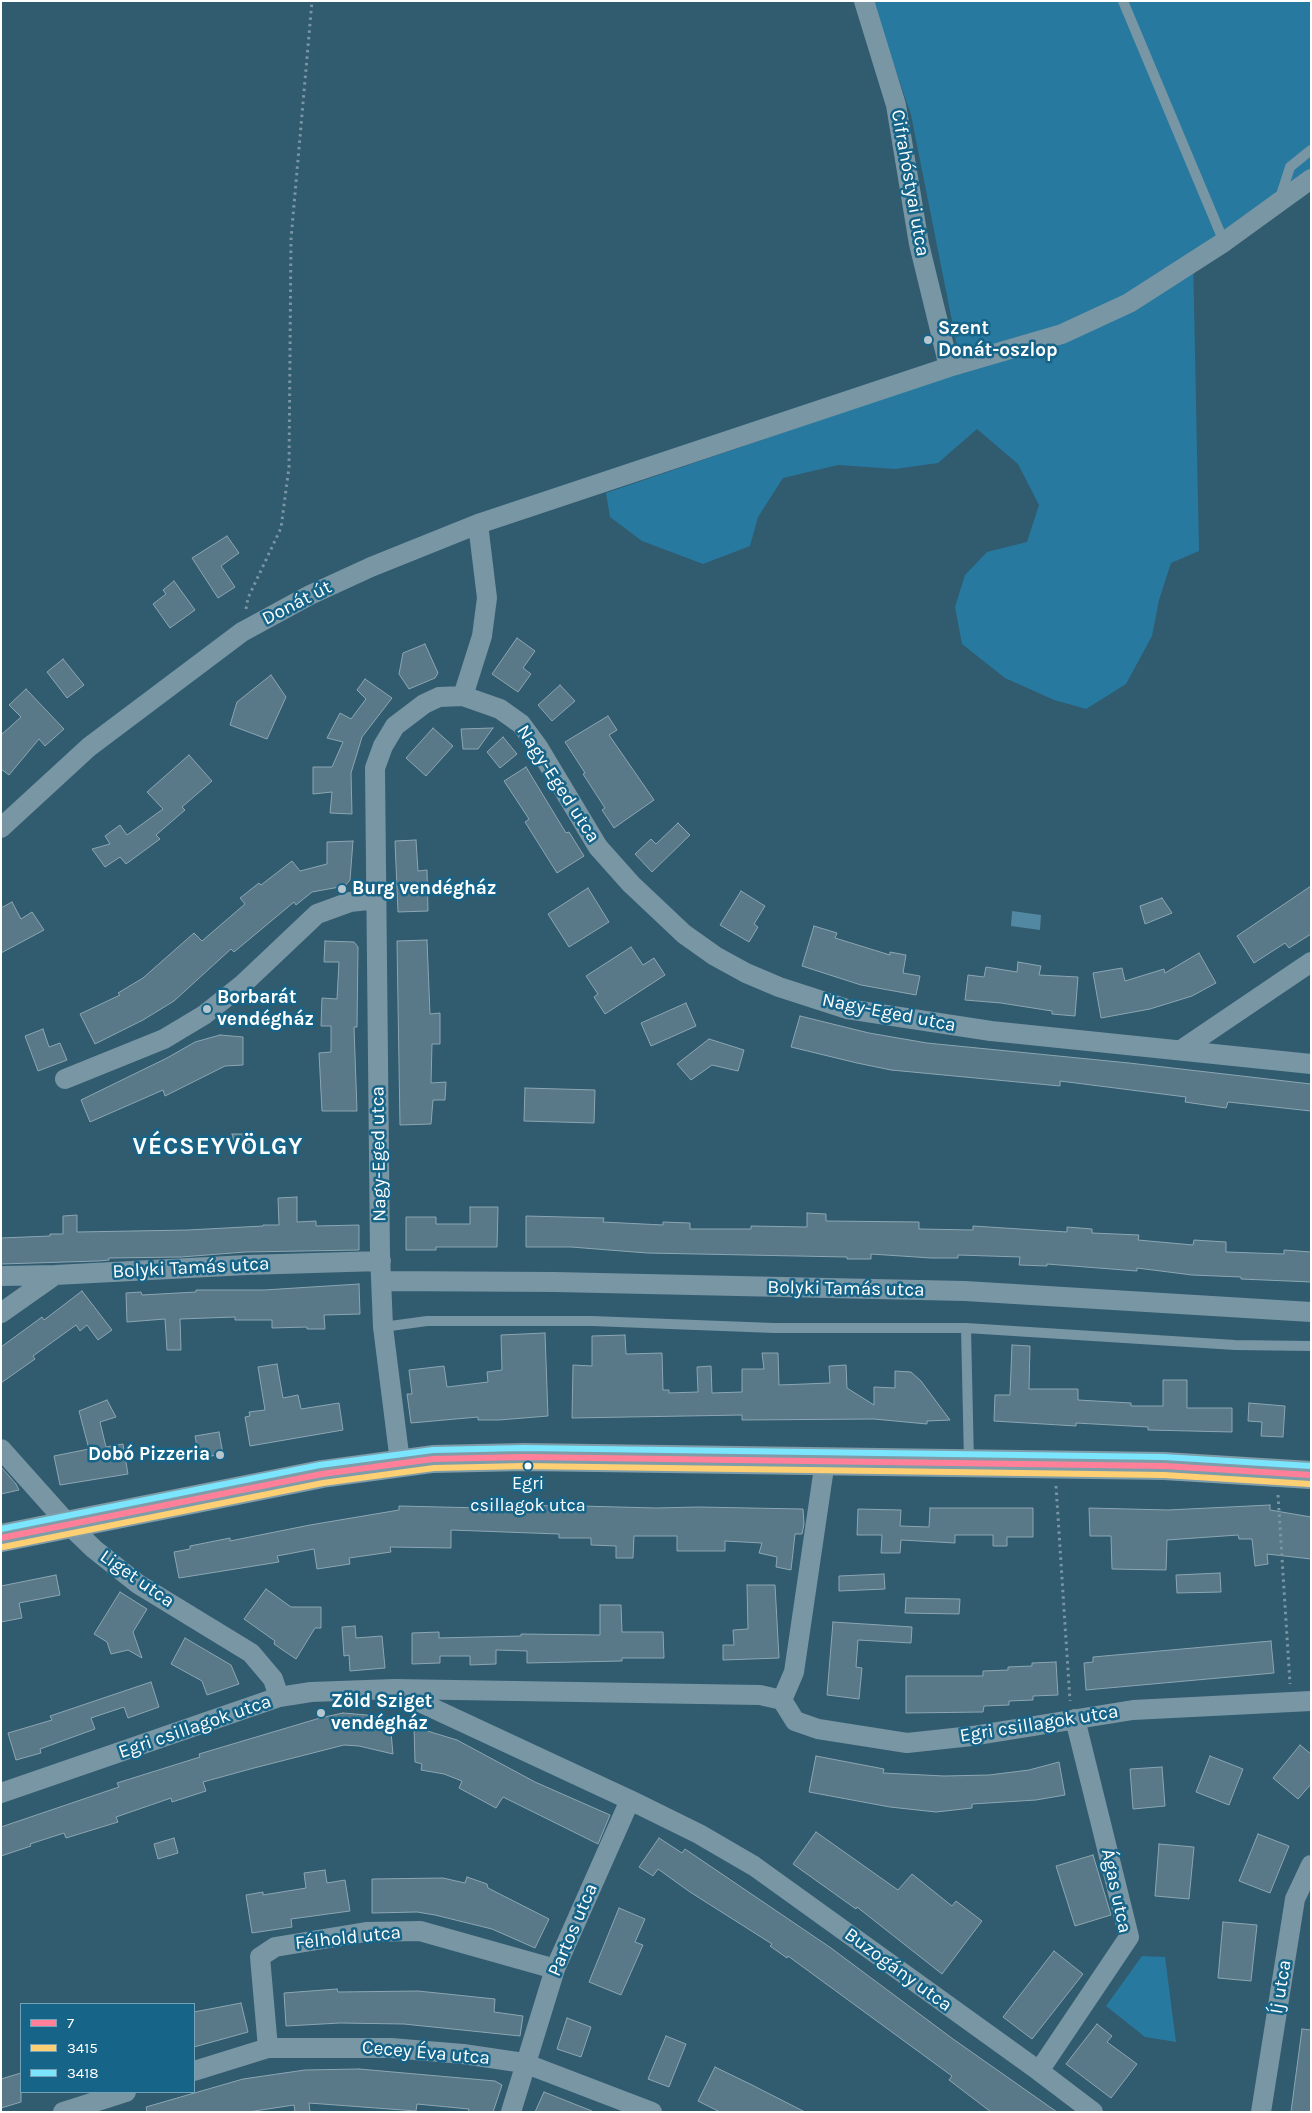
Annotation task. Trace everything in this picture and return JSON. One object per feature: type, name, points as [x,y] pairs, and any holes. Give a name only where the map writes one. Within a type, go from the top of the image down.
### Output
[{"type":"main road","points":[[1,1538],[322,1474],[400,1462],[434,1459],[524,1457],[1164,1466],[1311,1475]]},
{"type":"street","name":"Cifrahóstyai utca","points":[[864,1],[896,105],[919,244],[949,367]]},
{"type":"street","name":"Donát út","points":[[1,828],[89,747],[242,632],[310,595],[371,567],[478,524],[949,367],[1062,334],[1129,303],[1224,242],[1311,179]]},
{"type":"street","points":[[463,696],[482,636],[487,598],[478,524]]},
{"type":"street","name":"Nagy-Eged utca","points":[[400,1462],[383,1327],[376,768],[383,746],[395,726],[424,704],[439,698],[463,696],[500,709],[521,724],[538,747],[598,847],[611,863],[684,934],[715,956],[746,973],[788,990],[856,1010],[991,1031],[1311,1064]]},
{"type":"street","points":[[65,1079],[164,1039],[204,1015],[243,984],[317,914],[350,902],[377,899]]},
{"type":"street","points":[[1181,1050],[1311,962]]},
{"type":"street","name":"Bolyki Tamás utca","points":[[1,1276],[381,1261]]},
{"type":"street","points":[[1,1312],[55,1275]]},
{"type":"street","name":"Bolyki Tamás utca","points":[[382,1281],[566,1282],[965,1291],[1311,1312]]},
{"type":"street","name":"Liget utca","points":[[1,1449],[68,1524],[94,1549],[138,1584],[250,1652],[272,1679],[279,1698]]},
{"type":"street","points":[[782,1700],[794,1672],[826,1461]]},
{"type":"street","name":"Egri csillagok utca","points":[[394,1690],[699,1834]]},
{"type":"street","name":"Egri csillagok utca","points":[[1,1793],[279,1698],[311,1692],[394,1690],[760,1695],[782,1700],[795,1721],[818,1729],[907,1742],[972,1736],[1134,1710],[1301,1701]]},
{"type":"street","name":"Ágas utca","points":[[1039,2071],[1129,1938],[1075,1719]]},
{"type":"street","name":"Partos utca","points":[[511,2112],[524,2063],[555,1969],[630,1800]]},
{"type":"street","name":"Buzogány utca","points":[[699,1834],[754,1866],[1093,2112]]},
{"type":"street","name":"Íj utca","points":[[1261,2112],[1295,1899],[1311,1865]]},
{"type":"street","name":"Félhold utca","points":[[268,2048],[260,1958],[275,1947],[366,1932],[420,1931],[555,1969]]},
{"type":"street","name":"Cecey Éva utca","points":[[195,2071],[268,2048],[391,2048],[463,2054],[524,2063],[652,2112]]},
{"type":"street","points":[[63,2112],[123,2093]]},
{"type":"lane","points":[[1123,1],[1224,242]]},
{"type":"lane","points":[[1279,202],[1290,167],[1311,150]]},
{"type":"lane","points":[[383,1327],[426,1321],[592,1321],[774,1328],[966,1328],[1235,1345],[1311,1346]]},
{"type":"lane","points":[[966,1328],[968,1463]]},
{"type":"path","points":[[242,632],[248,598],[281,528],[289,467],[291,239],[312,1]]},
{"type":"path","points":[[1055,1465],[1070,1704],[1075,1719]]},
{"type":"path","points":[[1276,1472],[1301,1701]]},
{"type":"shaded area","points":[[872,1],[1311,1],[1311,173],[1193,255],[1199,551],[1171,563],[1159,600],[1152,636],[1126,684],[1086,709],[1054,700],[1005,678],[962,644],[955,607],[965,575],[987,552],[1027,542],[1039,505],[1018,464],[977,429],[938,463],[895,469],[838,465],[783,478],[758,517],[750,546],[703,564],[642,541],[610,517],[606,493],[832,416],[961,366],[911,115]]},
{"type":"shaded area","points":[[1012,911],[1041,915],[1040,930],[1011,926]]},
{"type":"shaded area","points":[[1142,1956],[1165,1957],[1176,2042],[1145,2037],[1106,2006]]},
{"type":"building","points":[[227,536],[239,553],[221,566],[235,587],[218,598],[192,558]]},
{"type":"building","points":[[174,581],[195,610],[170,628],[153,604],[166,594],[163,590]]},
{"type":"building","points":[[517,638],[535,651],[523,668],[531,674],[518,692],[492,674]]},
{"type":"building","points":[[425,644],[438,673],[435,678],[409,689],[399,674],[403,653]]},
{"type":"building","points":[[63,659],[84,685],[67,698],[47,672]]},
{"type":"building","points":[[271,675],[286,697],[267,739],[230,725],[237,702]]},
{"type":"building","points":[[365,679],[392,698],[362,737],[351,773],[352,814],[330,813],[332,792],[313,794],[313,767],[332,767],[343,742],[327,738],[340,713],[351,719],[366,699],[357,690]]},
{"type":"building","points":[[560,685],[575,701],[552,721],[538,705]]},
{"type":"building","points":[[26,689],[64,729],[45,746],[39,739],[9,775],[1,769],[1,735],[21,717],[9,705]]},
{"type":"building","points":[[608,716],[617,730],[609,735],[654,800],[614,828],[602,810],[605,808],[565,742]]},
{"type":"building","points":[[433,728],[453,746],[426,776],[406,758]]},
{"type":"building","points":[[493,728],[478,749],[463,749],[461,729]]},
{"type":"building","points":[[503,737],[517,754],[500,768],[487,752]]},
{"type":"building","points":[[189,755],[212,781],[182,807],[185,810],[156,835],[160,839],[126,864],[120,857],[105,867],[92,849],[110,844],[105,836],[120,825],[127,835],[163,809],[147,792]]},
{"type":"building","points":[[526,767],[566,833],[569,832],[584,856],[557,873],[525,822],[529,819],[504,781]]},
{"type":"building","points":[[678,823],[690,835],[652,872],[635,854],[651,839],[656,844]]},
{"type":"building","points":[[416,840],[418,871],[427,870],[428,911],[398,912],[395,841]]},
{"type":"building","points":[[353,841],[350,880],[345,886],[312,892],[296,905],[294,902],[234,952],[231,949],[174,1001],[143,1020],[95,1044],[80,1014],[120,995],[118,993],[143,978],[194,933],[202,941],[245,904],[240,898],[259,883],[261,885],[292,861],[300,871],[327,864],[327,842]]},
{"type":"building","points":[[1311,886],[1311,934],[1289,948],[1285,943],[1254,963],[1237,936]]},
{"type":"building","points":[[588,888],[609,922],[569,947],[548,914]]},
{"type":"building","points":[[741,891],[765,906],[754,924],[758,927],[749,942],[720,925]]},
{"type":"building","points":[[1162,898],[1172,913],[1145,924],[1140,906]]},
{"type":"building","points":[[12,902],[21,919],[32,912],[44,930],[1,953],[1,908]]},
{"type":"building","points":[[814,926],[837,933],[835,938],[890,955],[890,952],[906,955],[903,973],[920,976],[916,995],[861,985],[802,966]]},
{"type":"building","points":[[427,940],[430,1014],[440,1013],[440,1044],[432,1044],[431,1083],[446,1082],[445,1100],[433,1100],[431,1124],[400,1125],[397,941]]},
{"type":"building","points":[[325,941],[354,942],[358,947],[357,1027],[354,1027],[357,1111],[322,1111],[319,1053],[331,1052],[331,1026],[321,1026],[322,998],[337,999],[339,962],[324,962]]},
{"type":"building","points":[[631,947],[643,965],[654,958],[665,975],[605,1014],[594,997],[598,994],[586,976]]},
{"type":"building","points":[[1199,953],[1216,983],[1192,996],[1150,1009],[1101,1018],[1093,973],[1122,968],[1125,981],[1164,969],[1165,973]]},
{"type":"building","points":[[1018,962],[1041,966],[1039,975],[1078,977],[1075,1016],[1052,1014],[1052,1011],[1001,1003],[965,1000],[968,975],[984,977],[986,967],[1017,972]]},
{"type":"building","points":[[686,1003],[696,1026],[651,1046],[641,1023]]},
{"type":"building","points":[[800,1016],[869,1033],[927,1043],[1129,1063],[1311,1084],[1311,1111],[1228,1102],[1226,1108],[1185,1102],[1186,1097],[1060,1081],[1060,1086],[891,1070],[791,1047]]},
{"type":"building","points":[[43,1029],[49,1047],[60,1043],[67,1060],[38,1071],[25,1036]]},
{"type":"building","points":[[220,1035],[243,1037],[243,1065],[225,1066],[165,1096],[163,1090],[90,1122],[81,1100],[167,1058],[195,1042]]},
{"type":"building","points":[[709,1039],[744,1050],[738,1071],[712,1065],[691,1080],[677,1064]]},
{"type":"building","points":[[525,1088],[595,1090],[594,1123],[524,1121]]},
{"type":"building","points":[[232,1134],[250,1134],[249,1148],[236,1148]]},
{"type":"building","points":[[297,1197],[297,1222],[316,1221],[316,1226],[359,1225],[359,1250],[245,1252],[181,1257],[109,1258],[109,1260],[98,1261],[1,1264],[1,1238],[63,1234],[63,1216],[77,1215],[77,1232],[188,1230],[279,1225],[278,1198]]},
{"type":"building","points":[[470,1207],[498,1207],[497,1247],[436,1247],[436,1250],[406,1250],[406,1217],[436,1217],[436,1224],[470,1224]]},
{"type":"building","points":[[807,1213],[826,1214],[826,1221],[919,1222],[919,1229],[973,1230],[973,1226],[1067,1232],[1067,1227],[1092,1229],[1092,1233],[1139,1235],[1138,1240],[1193,1245],[1194,1240],[1226,1242],[1226,1252],[1284,1254],[1284,1250],[1311,1252],[1311,1282],[1241,1279],[1241,1277],[1192,1275],[1137,1268],[1137,1271],[1047,1264],[1047,1266],[1019,1265],[1020,1257],[958,1255],[958,1258],[931,1258],[871,1254],[871,1259],[847,1259],[847,1257],[647,1253],[571,1247],[526,1247],[526,1216],[604,1218],[603,1222],[663,1225],[663,1222],[690,1223],[690,1229],[751,1229],[751,1226],[807,1227]]},
{"type":"building","points":[[359,1284],[360,1314],[324,1315],[325,1329],[307,1329],[307,1327],[272,1328],[272,1320],[235,1320],[235,1317],[180,1319],[181,1350],[167,1350],[165,1319],[127,1322],[126,1293],[141,1292],[142,1295],[196,1292],[196,1290],[264,1290]]},
{"type":"building","points":[[82,1291],[112,1330],[98,1340],[87,1325],[80,1331],[76,1325],[33,1356],[35,1359],[1,1383],[1,1347],[42,1317],[44,1320]]},
{"type":"building","points":[[545,1333],[548,1416],[499,1420],[478,1420],[478,1417],[411,1423],[407,1394],[412,1394],[409,1370],[444,1366],[447,1387],[488,1382],[487,1372],[502,1370],[501,1335]]},
{"type":"building","points":[[625,1335],[626,1354],[662,1353],[663,1390],[669,1390],[669,1393],[698,1392],[697,1367],[711,1366],[712,1393],[742,1392],[742,1369],[764,1369],[762,1353],[778,1353],[779,1385],[830,1383],[829,1366],[846,1365],[847,1388],[874,1405],[874,1387],[895,1388],[895,1371],[911,1372],[921,1381],[950,1420],[927,1421],[927,1424],[874,1419],[742,1420],[742,1415],[572,1418],[573,1365],[592,1366],[592,1336]]},
{"type":"building","points":[[1012,1345],[1030,1346],[1029,1389],[1078,1389],[1078,1400],[1131,1403],[1131,1406],[1163,1406],[1163,1380],[1187,1380],[1187,1408],[1232,1408],[1232,1432],[1148,1430],[1148,1427],[1076,1423],[1076,1426],[994,1421],[995,1395],[1010,1395]]},
{"type":"building","points":[[277,1364],[283,1398],[298,1395],[301,1409],[339,1403],[343,1430],[250,1446],[245,1417],[250,1416],[249,1412],[265,1410],[258,1367]]},
{"type":"building","points":[[107,1400],[116,1417],[100,1422],[106,1447],[123,1444],[128,1474],[60,1485],[54,1456],[89,1449],[79,1411]]},
{"type":"building","points":[[1249,1403],[1285,1406],[1283,1437],[1261,1436],[1262,1422],[1248,1421]]},
{"type":"building","points":[[219,1432],[223,1454],[199,1458],[195,1436]]},
{"type":"building","points":[[1,1467],[16,1484],[19,1490],[1,1494]]},
{"type":"building","points":[[483,1504],[560,1506],[560,1504],[580,1504],[580,1506],[656,1508],[803,1509],[804,1524],[802,1534],[795,1534],[791,1570],[776,1567],[777,1557],[759,1553],[762,1543],[725,1541],[725,1551],[677,1551],[677,1536],[634,1536],[633,1558],[616,1558],[616,1546],[591,1545],[591,1538],[559,1538],[559,1534],[451,1530],[451,1548],[390,1547],[391,1552],[349,1558],[350,1564],[317,1569],[314,1549],[277,1556],[279,1562],[179,1578],[174,1552],[190,1549],[190,1546],[230,1538],[230,1541],[399,1510],[399,1506],[483,1508]]},
{"type":"building","points":[[1270,1505],[1270,1510],[1311,1517],[1311,1559],[1267,1554],[1268,1564],[1255,1566],[1252,1539],[1239,1539],[1238,1535],[1167,1540],[1166,1570],[1112,1569],[1111,1536],[1090,1536],[1089,1508],[1168,1510]]},
{"type":"building","points":[[930,1508],[1033,1508],[1033,1537],[1007,1537],[1007,1546],[993,1546],[993,1535],[955,1535],[955,1543],[901,1540],[900,1553],[881,1553],[882,1535],[857,1535],[858,1509],[901,1510],[900,1526],[929,1527]]},
{"type":"building","points":[[1220,1573],[1221,1592],[1177,1593],[1176,1575]]},
{"type":"building","points":[[884,1574],[885,1589],[839,1591],[839,1576]]},
{"type":"building","points":[[56,1575],[60,1595],[19,1603],[22,1618],[1,1622],[1,1586]]},
{"type":"building","points":[[747,1585],[775,1585],[779,1658],[723,1660],[723,1645],[734,1645],[733,1630],[748,1629]]},
{"type":"building","points":[[266,1589],[291,1607],[321,1607],[321,1628],[315,1628],[296,1659],[274,1644],[275,1641],[244,1619]]},
{"type":"building","points":[[120,1592],[147,1609],[133,1632],[142,1658],[128,1650],[111,1654],[107,1642],[94,1634]]},
{"type":"building","points":[[906,1598],[960,1599],[959,1614],[905,1613]]},
{"type":"building","points":[[600,1605],[621,1605],[622,1632],[663,1632],[664,1658],[622,1658],[622,1661],[527,1663],[527,1651],[496,1650],[496,1664],[470,1665],[470,1656],[440,1656],[440,1663],[412,1664],[412,1633],[439,1632],[439,1638],[521,1636],[521,1634],[600,1635]]},
{"type":"building","points":[[833,1622],[912,1627],[911,1643],[858,1640],[856,1667],[862,1668],[859,1699],[827,1695]]},
{"type":"building","points":[[355,1626],[356,1638],[382,1636],[385,1668],[350,1671],[349,1655],[344,1656],[342,1627]]},
{"type":"building","points":[[185,1638],[231,1665],[239,1684],[207,1695],[202,1681],[171,1664]]},
{"type":"building","points":[[1271,1641],[1274,1673],[1086,1690],[1084,1663],[1093,1662],[1093,1657]]},
{"type":"building","points":[[1056,1662],[1058,1695],[1033,1696],[1033,1700],[1009,1701],[1009,1705],[984,1706],[983,1712],[906,1713],[906,1676],[983,1676],[983,1671],[1008,1670],[1008,1667],[1032,1666],[1032,1663]]},
{"type":"building","points":[[151,1682],[159,1707],[128,1718],[124,1707],[91,1718],[95,1729],[40,1749],[41,1753],[16,1760],[8,1733],[52,1720],[50,1716]]},
{"type":"building","points":[[343,1713],[367,1715],[390,1721],[393,1754],[359,1746],[344,1745],[254,1768],[203,1782],[206,1791],[172,1802],[171,1798],[116,1817],[118,1822],[66,1838],[64,1833],[1,1856],[1,1827],[119,1787],[117,1783],[200,1757],[199,1754]]},
{"type":"building","points":[[414,1727],[457,1740],[535,1782],[610,1815],[598,1844],[503,1797],[496,1808],[459,1788],[462,1781],[444,1774],[421,1770],[422,1764],[415,1762]]},
{"type":"building","points":[[1300,1745],[1311,1754],[1311,1784],[1298,1799],[1273,1778]]},
{"type":"building","points":[[816,1756],[884,1769],[883,1773],[944,1776],[989,1775],[1029,1770],[1059,1762],[1065,1795],[1036,1800],[972,1804],[972,1808],[936,1812],[890,1807],[809,1792]]},
{"type":"building","points":[[1210,1756],[1243,1769],[1229,1805],[1196,1792]]},
{"type":"building","points":[[1162,1767],[1165,1806],[1133,1809],[1130,1769]]},
{"type":"building","points":[[816,1832],[898,1890],[912,1874],[952,1906],[956,1901],[982,1921],[942,1974],[857,1907],[856,1909],[793,1864]]},
{"type":"building","points":[[1258,1834],[1289,1846],[1270,1893],[1239,1881]]},
{"type":"building","points":[[174,1838],[178,1853],[158,1859],[154,1844]]},
{"type":"building","points":[[659,1838],[682,1853],[685,1849],[831,1948],[953,2039],[1057,2112],[991,2112],[949,2080],[952,2076],[788,1956],[787,1958],[770,1946],[772,1944],[690,1892],[658,1869],[653,1876],[639,1867]]},
{"type":"building","points":[[1159,1844],[1194,1847],[1189,1899],[1155,1896]]},
{"type":"building","points":[[1093,1855],[1111,1915],[1075,1926],[1056,1866]]},
{"type":"building","points":[[325,1870],[327,1883],[345,1880],[350,1911],[291,1919],[292,1927],[252,1933],[246,1895],[263,1892],[263,1895],[306,1888],[304,1873]]},
{"type":"building","points":[[467,1877],[487,1884],[488,1888],[549,1919],[535,1948],[492,1929],[435,1915],[417,1912],[372,1913],[372,1879],[443,1878],[465,1883]]},
{"type":"building","points":[[619,1908],[645,1919],[635,1942],[643,1945],[621,1995],[589,1982]]},
{"type":"building","points":[[1223,1922],[1257,1925],[1251,1981],[1218,1978]]},
{"type":"building","points":[[1054,1951],[1083,1974],[1032,2039],[1003,2017]]},
{"type":"building","points":[[337,1989],[338,1992],[418,1991],[495,1999],[494,2012],[523,2016],[520,2036],[404,2024],[340,2023],[286,2026],[284,1993]]},
{"type":"building","points":[[241,2003],[248,2032],[195,2047],[195,2012]]},
{"type":"building","points":[[567,2018],[591,2027],[581,2057],[557,2049]]},
{"type":"building","points":[[1097,2024],[1112,2036],[1107,2042],[1137,2064],[1111,2098],[1066,2064]]},
{"type":"building","points":[[1302,2029],[1311,2030],[1311,2112],[1291,2112]]},
{"type":"building","points":[[666,2036],[686,2044],[669,2087],[648,2079]]},
{"type":"building","points":[[715,2067],[805,2112],[720,2112],[698,2101]]},
{"type":"building","points":[[359,2069],[495,2081],[502,2085],[493,2112],[468,2112],[469,2109],[417,2104],[416,2111],[309,2103],[310,2112],[295,2112],[294,2105],[248,2112],[147,2112],[146,2107],[243,2079],[305,2070]]},
{"type":"building","points":[[20,2073],[21,2102],[1,2108],[1,2079]]},
{"type":"building","points":[[544,2092],[592,2111],[592,2112],[535,2112]]},
{"type":"transit line","name":"3418","points":[[1,1529],[320,1465],[433,1450],[524,1448],[1164,1457],[1311,1466]]},
{"type":"transit line","name":"7","points":[[1,1538],[322,1474],[433,1459],[524,1457],[1164,1466],[1311,1475]]},
{"type":"transit line","name":"3415","points":[[3,1547],[323,1483],[434,1468],[524,1466],[1164,1475],[1310,1484]]},
{"type":"place","name":"Szent Donát-oszlop","points":[[928,340]]},
{"type":"place","name":"Burg vendégház","points":[[342,889]]},
{"type":"place","name":"Borbarát vendégház","points":[[207,1009]]},
{"type":"place","name":"Dobó Pizzeria","points":[[220,1455]]},
{"type":"place","name":"Egri csillagok utca","points":[[528,1466]]},
{"type":"place","name":"Zöld Sziget vendégház","points":[[321,1713]]},
{"type":"district","name":"VÉCSEYVÖLGY","points":[[218,1147]]}]
